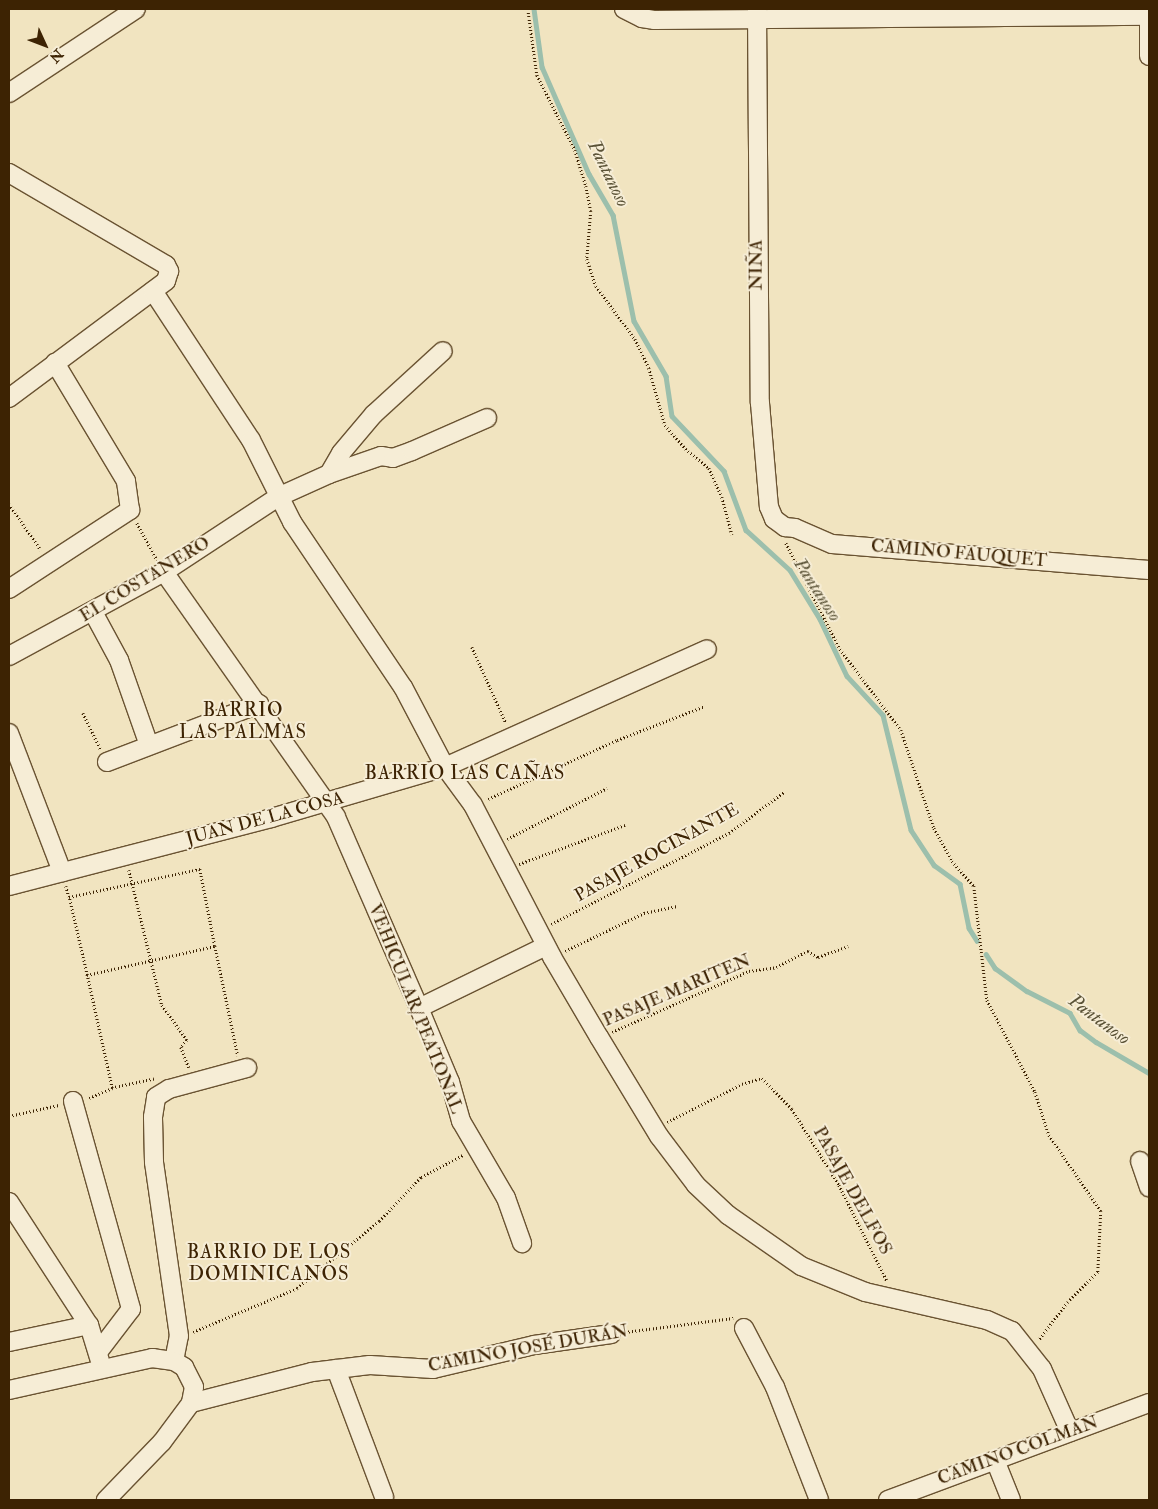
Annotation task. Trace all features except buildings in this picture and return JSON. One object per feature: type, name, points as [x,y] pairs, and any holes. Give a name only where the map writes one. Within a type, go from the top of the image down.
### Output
[{"type":"street","points":[[9,93],[136,9]]},
{"type":"street","points":[[624,9],[642,18],[655,20],[756,14],[1149,16]]},
{"type":"street","points":[[1149,9],[1149,56]]},
{"type":"street","name":"NIÑA","points":[[756,14],[760,403],[769,507],[774,519]]},
{"type":"street","points":[[9,173],[166,265],[169,271],[166,281],[9,398]]},
{"type":"street","points":[[153,291],[267,466],[278,497],[403,687],[445,767],[473,806],[495,845],[545,945],[599,1037],[659,1136],[696,1185],[728,1215],[801,1266],[849,1287],[1001,1325],[1012,1331],[1031,1352],[1070,1432]]},
{"type":"street","points":[[329,474],[341,452],[374,414],[443,350]]},
{"type":"street","points":[[9,589],[130,510],[126,482],[55,362]]},
{"type":"street","points":[[278,497],[329,474],[381,456],[393,458],[487,418]]},
{"type":"street","name":"EL COSTANERO","points":[[9,656],[164,572],[278,497]]},
{"type":"street","name":"CAMINO FAUQUET","points":[[774,519],[785,527],[795,528],[832,544],[1149,570]]},
{"type":"street","name":"VEHICULAR/ PEATONAL","points":[[164,572],[326,801],[419,1008],[474,1149],[506,1198],[522,1243]]},
{"type":"street","points":[[93,612],[119,660],[149,745]]},
{"type":"street","name":"JUAN DE LA COSA","points":[[9,886],[126,857],[445,767],[707,649]]},
{"type":"street","points":[[107,762],[259,704]]},
{"type":"street","points":[[9,733],[62,872]]},
{"type":"street","points":[[419,1008],[545,945]]},
{"type":"street","points":[[174,1361],[179,1336],[154,1162],[153,1116],[156,1098],[169,1089],[243,1064]]},
{"type":"street","points":[[73,1101],[131,1309],[99,1351]]},
{"type":"street","points":[[1140,1161],[1149,1186]]},
{"type":"street","points":[[9,1202],[89,1324],[99,1351],[102,1371]]},
{"type":"street","points":[[9,1342],[89,1324]]},
{"type":"street","points":[[744,1328],[775,1387],[819,1500]]},
{"type":"street","name":"CAMINO JOSÉ DURÁN","points":[[191,1403],[336,1369],[370,1365],[433,1369],[534,1345],[611,1334]]},
{"type":"street","points":[[9,1390],[102,1371],[152,1358],[174,1361],[184,1367],[191,1377],[194,1387],[191,1403],[162,1442],[106,1500]]},
{"type":"street","points":[[336,1369],[384,1497]]},
{"type":"street","name":"CAMINO COLMAN","points":[[888,1500],[1149,1403]]},
{"type":"street","points":[[995,1460],[1011,1500]]},
{"type":"path","points":[[528,9],[537,76],[574,150],[586,186],[591,211],[587,260],[596,286],[635,339],[649,368],[665,425],[688,451],[709,468],[722,497],[732,535]]},
{"type":"path","points":[[9,504],[51,563]]},
{"type":"path","points":[[130,510],[164,572]]},
{"type":"path","points":[[774,519],[840,649],[901,730],[934,828],[952,862],[974,886],[987,1000],[1035,1092],[1049,1135],[1102,1211],[1098,1272],[1068,1302],[1031,1352]]},
{"type":"path","points":[[472,647],[512,737]]},
{"type":"path","points":[[473,806],[618,740],[705,706]]},
{"type":"path","points":[[83,713],[107,762]]},
{"type":"path","points":[[495,845],[607,788]]},
{"type":"path","name":"PASAJE ROCINANTE","points":[[545,945],[729,833],[784,792]]},
{"type":"path","points":[[506,870],[541,854],[625,825]]},
{"type":"path","points":[[126,857],[162,1005],[187,1040],[181,1047],[190,1072],[181,1074]]},
{"type":"path","points":[[112,1088],[69,896],[200,868],[215,946],[243,1064]]},
{"type":"path","points":[[545,945],[644,913],[677,906]]},
{"type":"path","points":[[87,975],[215,946]]},
{"type":"path","name":"PASAJE MARITEN","points":[[599,1037],[748,971],[776,967],[808,951],[818,957],[848,946]]},
{"type":"path","points":[[9,1116],[73,1101],[112,1088],[162,1078]]},
{"type":"path","name":"PASAJE DELFOS","points":[[659,1136],[661,1127],[674,1117],[742,1084],[762,1078],[792,1110],[839,1185],[897,1299]]},
{"type":"path","points":[[179,1336],[206,1328],[297,1288],[379,1221],[421,1177],[474,1149]]},
{"type":"path","name":"CAMINO JOSÉ DURÁN","points":[[611,1334],[732,1318],[744,1328]]},
{"type":"waterway","name":"Pantanoso","points":[[534,9],[542,67],[589,174],[613,215],[634,321],[666,376],[672,416],[724,471],[746,530],[790,570],[820,619],[847,676],[883,715],[911,830],[934,865],[960,884],[969,928],[977,941]]},
{"type":"waterway","name":"Pantanoso","points":[[986,954],[995,968],[1027,991],[1070,1013],[1080,1030],[1096,1042],[1149,1073]]},
{"type":"district","name":"BARRIO LAS PALMAS","points":[[243,722]]},
{"type":"district","name":"BARRIO LAS CAÑAS","points":[[465,774]]},
{"type":"district","name":"BARRIO DE LOS DOMINICANOS","points":[[269,1264]]}]
